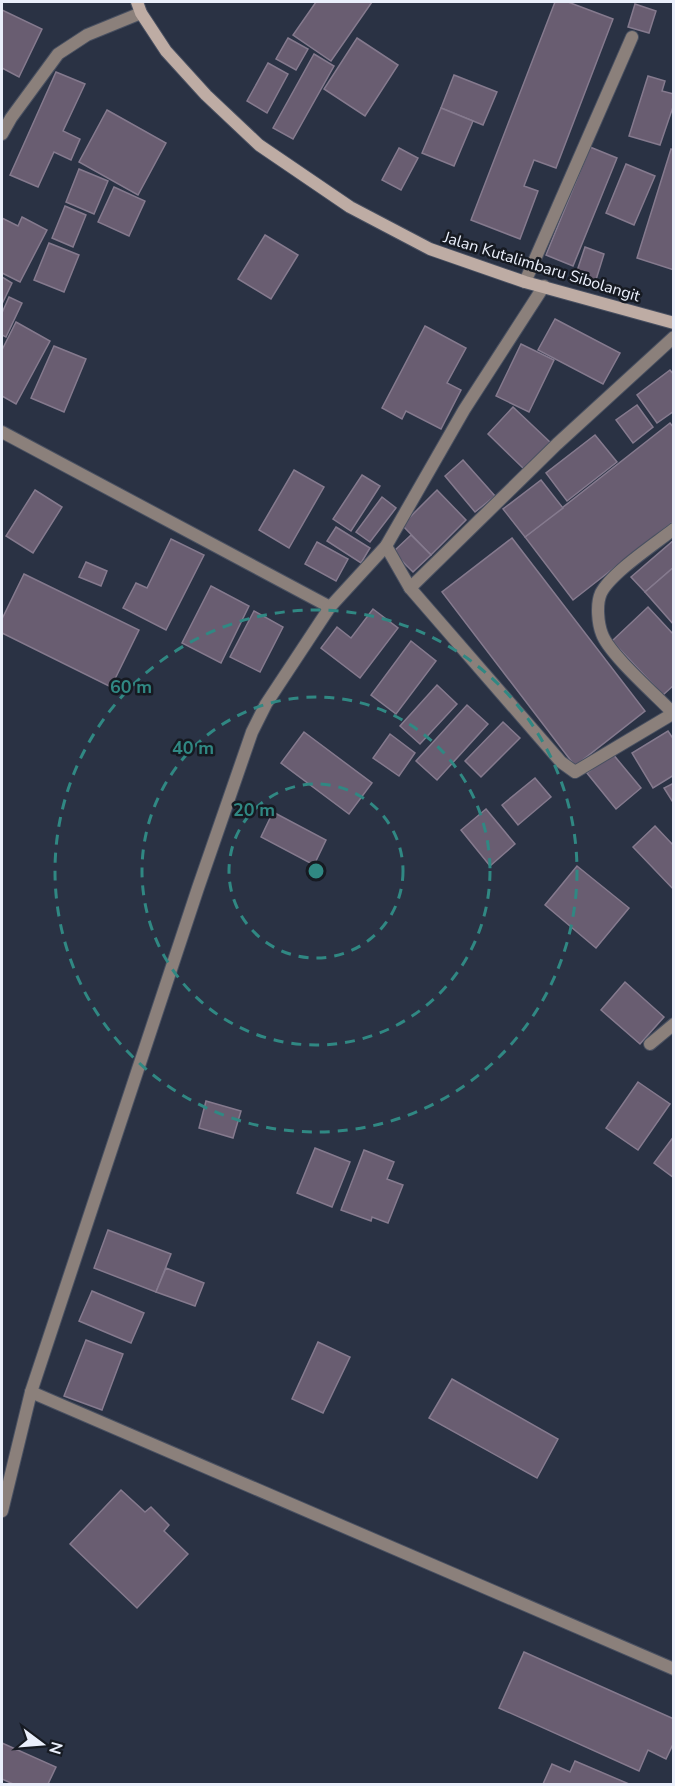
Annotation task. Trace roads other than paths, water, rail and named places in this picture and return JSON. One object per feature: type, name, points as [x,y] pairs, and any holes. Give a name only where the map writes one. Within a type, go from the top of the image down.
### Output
[{"type":"street","points":[[2,134],[11,118],[58,54],[87,35],[139,7]]},
{"type":"street","name":"Jalan Kutalimbaru Sibolangit","points":[[139,7],[166,51],[206,95],[259,145],[350,207],[430,249],[525,282],[674,323]]},
{"type":"street","points":[[525,282],[632,37]]},
{"type":"street","points":[[2,1510],[31,1392],[252,732],[266,704],[330,608],[386,546],[464,410],[544,286]]},
{"type":"street","points":[[410,588],[557,444],[674,337]]},
{"type":"street","points":[[2,432],[330,608]]},
{"type":"street","points":[[386,546],[410,588],[561,762],[575,772],[673,713],[620,660],[602,635],[598,609],[601,594],[609,582],[674,529]]},
{"type":"street","points":[[650,1044],[674,1024]]},
{"type":"street","points":[[31,1392],[674,1670]]}]
